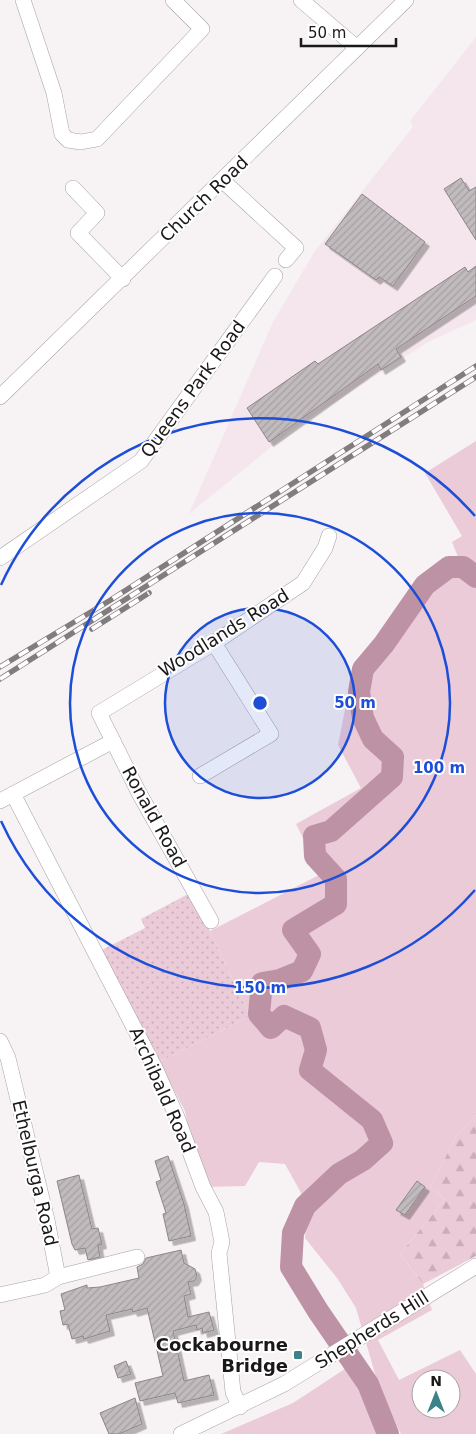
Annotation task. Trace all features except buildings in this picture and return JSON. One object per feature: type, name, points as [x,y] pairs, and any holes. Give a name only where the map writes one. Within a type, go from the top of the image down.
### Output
[{"type":"street","points":[[23,0],[54,93],[62,134],[68,140],[81,142],[97,139],[202,30],[173,0]]},
{"type":"street","points":[[301,0],[357,48]]},
{"type":"street","name":"Church Road","points":[[0,397],[406,0]]},
{"type":"street","points":[[223,181],[296,248],[286,260]]},
{"type":"street","points":[[73,188],[97,213],[78,233],[123,278]]},
{"type":"street","name":"Queens Park Road","points":[[0,558],[141,461],[275,276]]},
{"type":"street","name":"Woodlands Road","points":[[100,713],[214,643],[303,583],[325,548],[329,536]]},
{"type":"street","points":[[200,776],[272,734],[214,643]]},
{"type":"street","name":"Ronald Road","points":[[100,713],[113,741],[211,921]]},
{"type":"street","points":[[7,797],[113,741]]},
{"type":"street","name":"Archibald Road","points":[[7,797],[156,1070],[216,1212],[222,1242],[219,1252],[233,1392],[240,1407]]},
{"type":"street","name":"Ethelburga Road","points":[[0,1041],[8,1058],[47,1220],[58,1277]]},
{"type":"street","points":[[0,1295],[45,1285],[58,1277],[137,1257]]},
{"type":"street","name":"Shepherds Hill","points":[[181,1434],[240,1407],[319,1364],[476,1266]]},
{"type":"shaded area","points":[[476,37],[476,320],[428,342],[293,429],[189,514],[273,322],[315,251],[413,127],[410,121]]},
{"type":"green space","points":[[476,441],[476,1115],[457,1135],[430,1187],[445,1199],[400,1254],[423,1284],[432,1310],[378,1340],[399,1380],[411,1374],[411,1419],[461,1419],[461,1369],[421,1369],[460,1350],[476,1374],[476,1434],[401,1434],[382,1398],[356,1308],[337,1278],[305,1238],[308,1212],[300,1191],[285,1164],[259,1162],[245,1186],[205,1187],[194,1157],[185,1111],[159,1062],[250,1016],[210,931],[321,874],[296,824],[361,788],[338,745],[354,664],[427,577],[444,563],[458,557],[452,542],[462,536],[425,473]]},
{"type":"green space","points":[[190,893],[250,1016],[159,1062],[102,950],[145,928],[141,919]]},
{"type":"green space","points":[[476,1115],[476,1256],[423,1284],[400,1254],[445,1199],[430,1187],[457,1135]]},
{"type":"green space","points":[[354,1363],[368,1384],[388,1434],[221,1434],[293,1403]]},
{"type":"waterway","points":[[388,1434],[368,1384],[318,1311],[291,1267],[293,1233],[305,1206],[339,1174],[363,1160],[382,1143],[372,1120],[310,1070],[316,1050],[310,1028],[284,1016],[271,1028],[259,1014],[262,983],[280,980],[302,971],[310,954],[293,930],[336,904],[336,879],[315,856],[314,836],[331,831],[392,777],[393,757],[373,739],[363,718],[359,692],[363,669],[384,644],[425,585],[449,567],[463,567],[476,577]]},
{"type":"railway","points":[[0,667],[109,601],[476,366]]},
{"type":"railway","points":[[0,679],[476,377]]},
{"type":"railway","points":[[92,629],[149,593]]},
{"type":"place","name":"Cockabourne Bridge","points":[[298,1355]]}]
